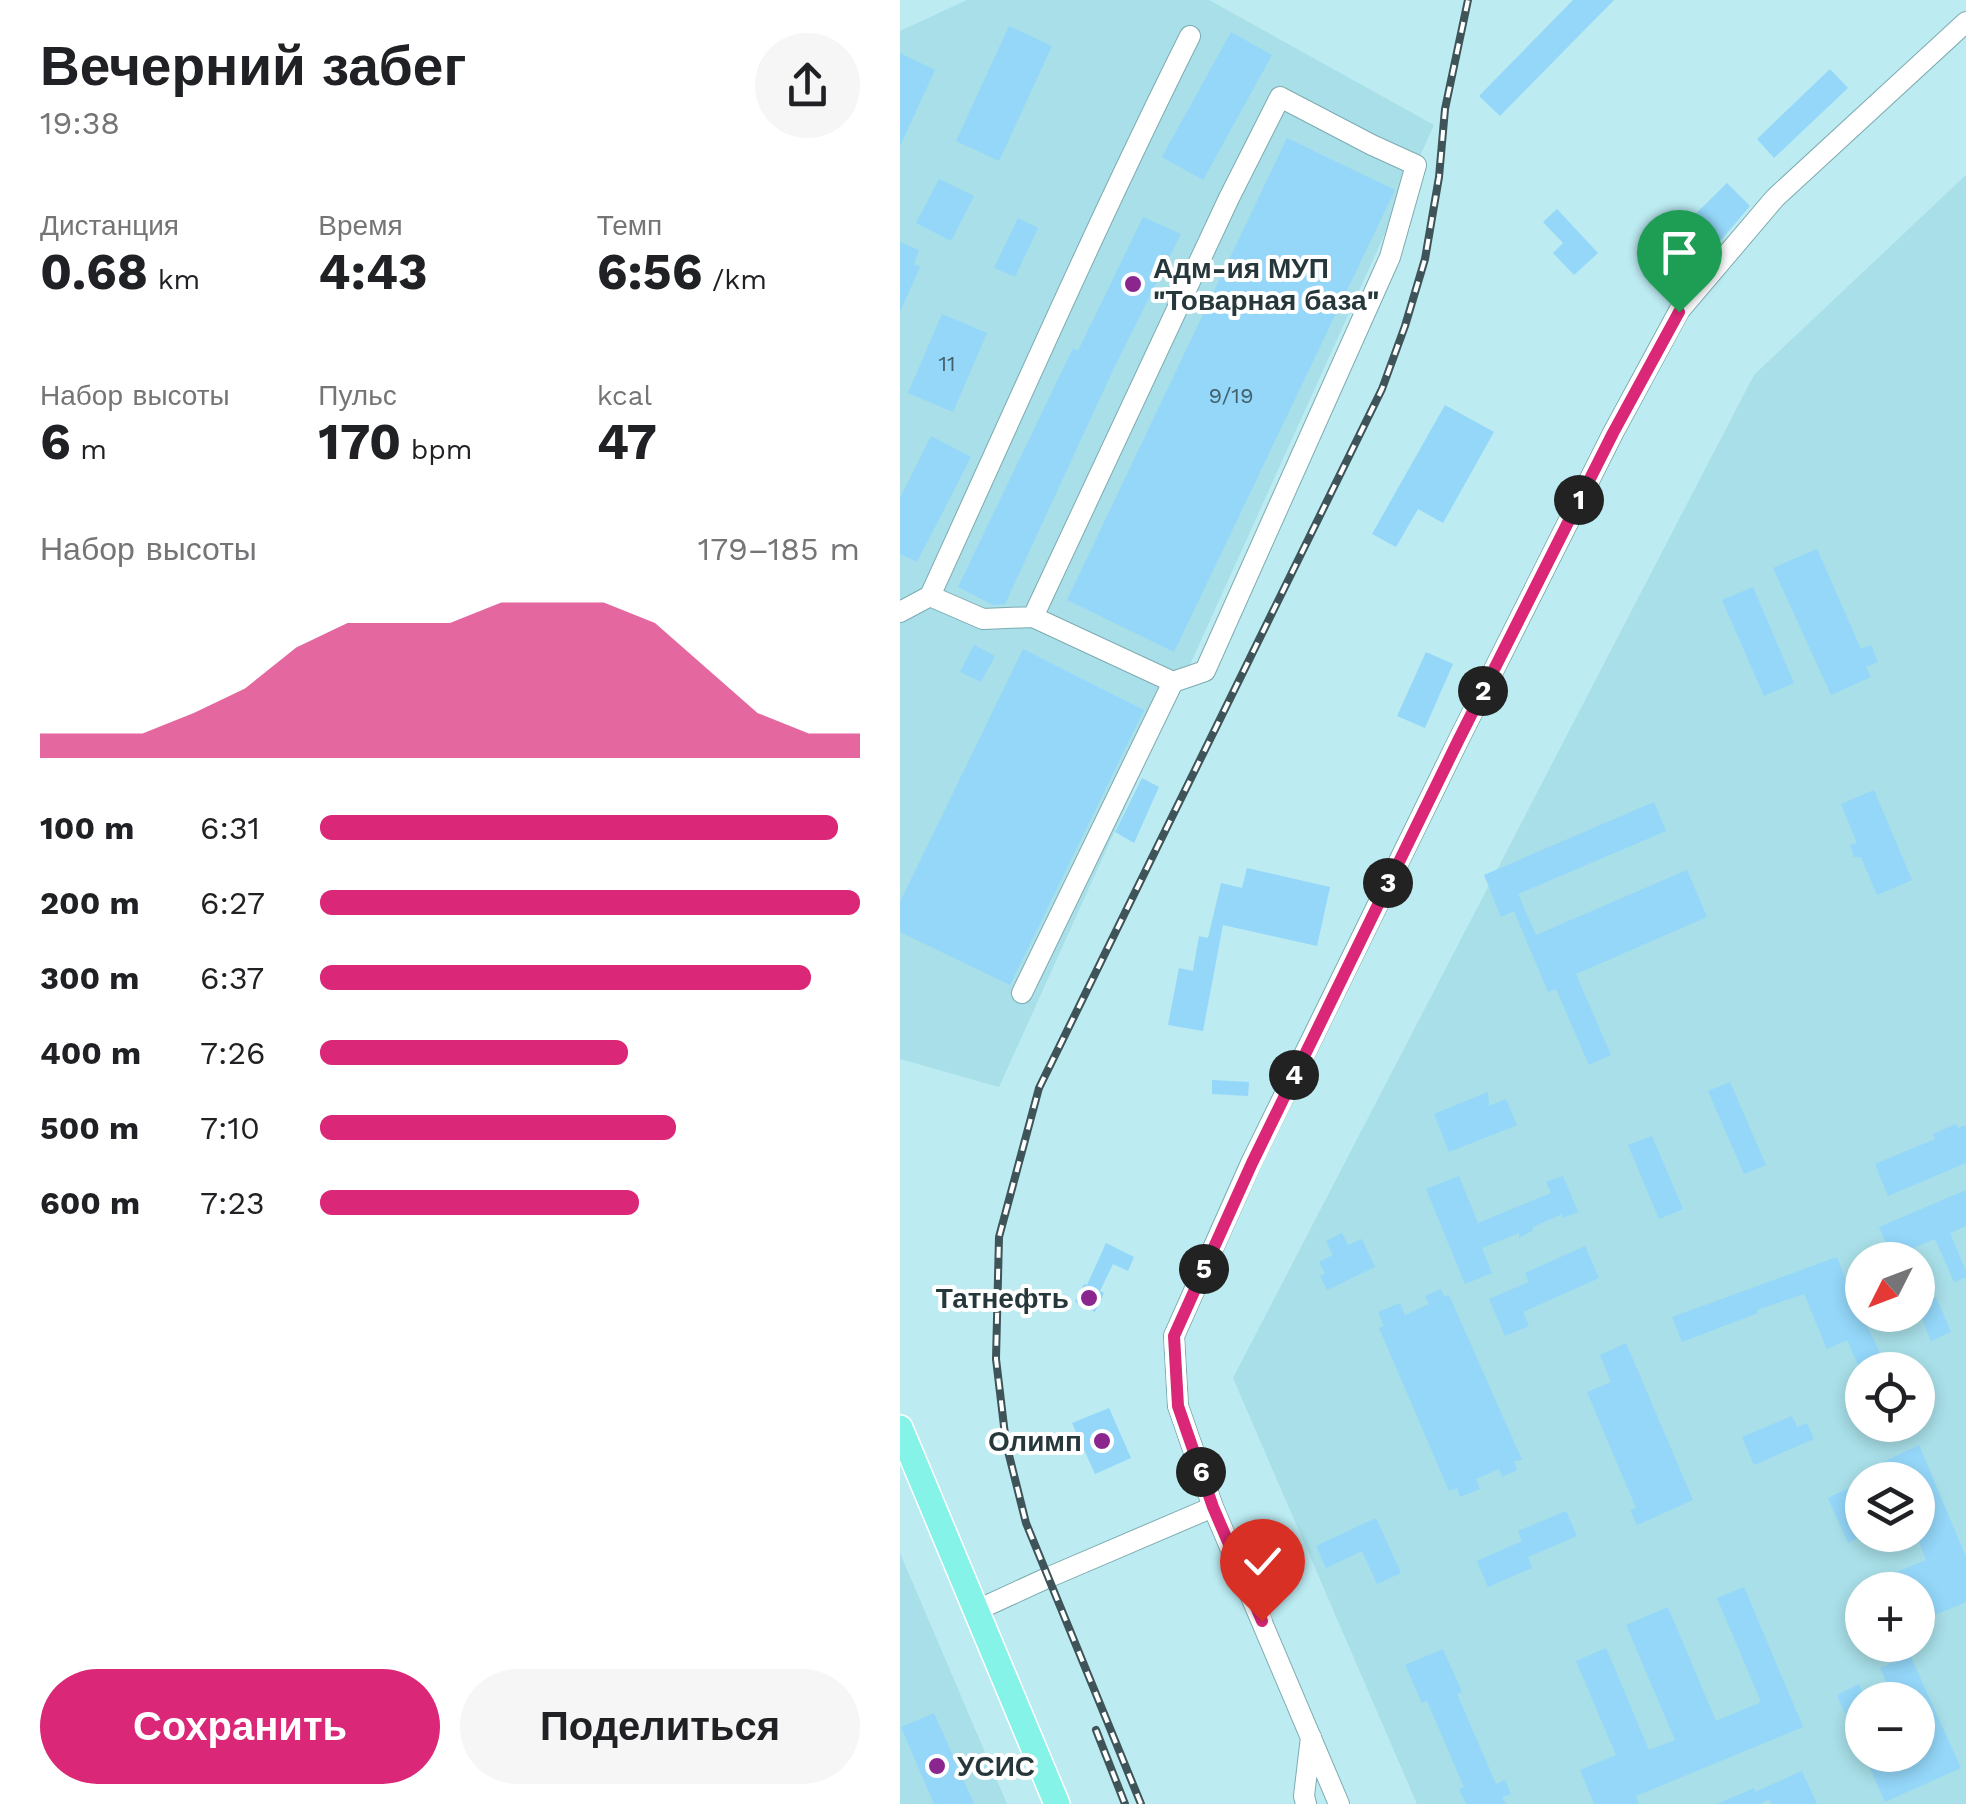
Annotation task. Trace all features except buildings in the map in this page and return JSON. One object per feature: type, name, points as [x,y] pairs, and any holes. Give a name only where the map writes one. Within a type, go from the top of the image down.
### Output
[{"type":"main road","points":[[900,1428],[1058,1804]]},
{"type":"street","points":[[1340,1804],[1213,1507],[1178,1406],[1174,1336],[1268,1128],[1458,741],[1604,450],[1679,312],[1775,198],[1966,22]]},
{"type":"street","points":[[900,612],[930,596],[1137,142],[1190,36]]},
{"type":"street","points":[[930,596],[983,618],[1033,617],[1173,682],[1205,671],[1390,256],[1416,164],[1280,97],[1033,617]]},
{"type":"street","points":[[1022,993],[1173,682]]},
{"type":"street","points":[[976,1611],[1213,1507]]},
{"type":"street","points":[[1306,1804],[1311,1734]]},
{"type":"shaded area","points":[[967,0],[1209,0],[1434,125],[999,1087],[900,1059],[900,31]]},
{"type":"shaded area","points":[[1966,175],[1966,1804],[1417,1804],[1233,1378],[1754,375]]},
{"type":"shaded area","points":[[900,1553],[1007,1804],[900,1804]]},
{"type":"railway","points":[[1141,1804],[1026,1523],[1006,1443],[996,1359],[999,1237],[1039,1088],[1382,389],[1425,259],[1439,177],[1445,109],[1468,0]]},
{"type":"railway","points":[[1096,1730],[1125,1804]]},
{"type":"place","name":"Адм-ия МУП \"Товарная база\"","points":[[1133,284]]},
{"type":"place","name":"Татнефть","points":[[1089,1298]]},
{"type":"place","name":"Олимп","points":[[1102,1441]]},
{"type":"place","name":"УСИС","points":[[937,1766]]},
{"type":"route","points":[[1262,1621],[1213,1507],[1178,1406],[1174,1336],[1252,1163],[1458,741],[1613,433],[1679,312]]}]
